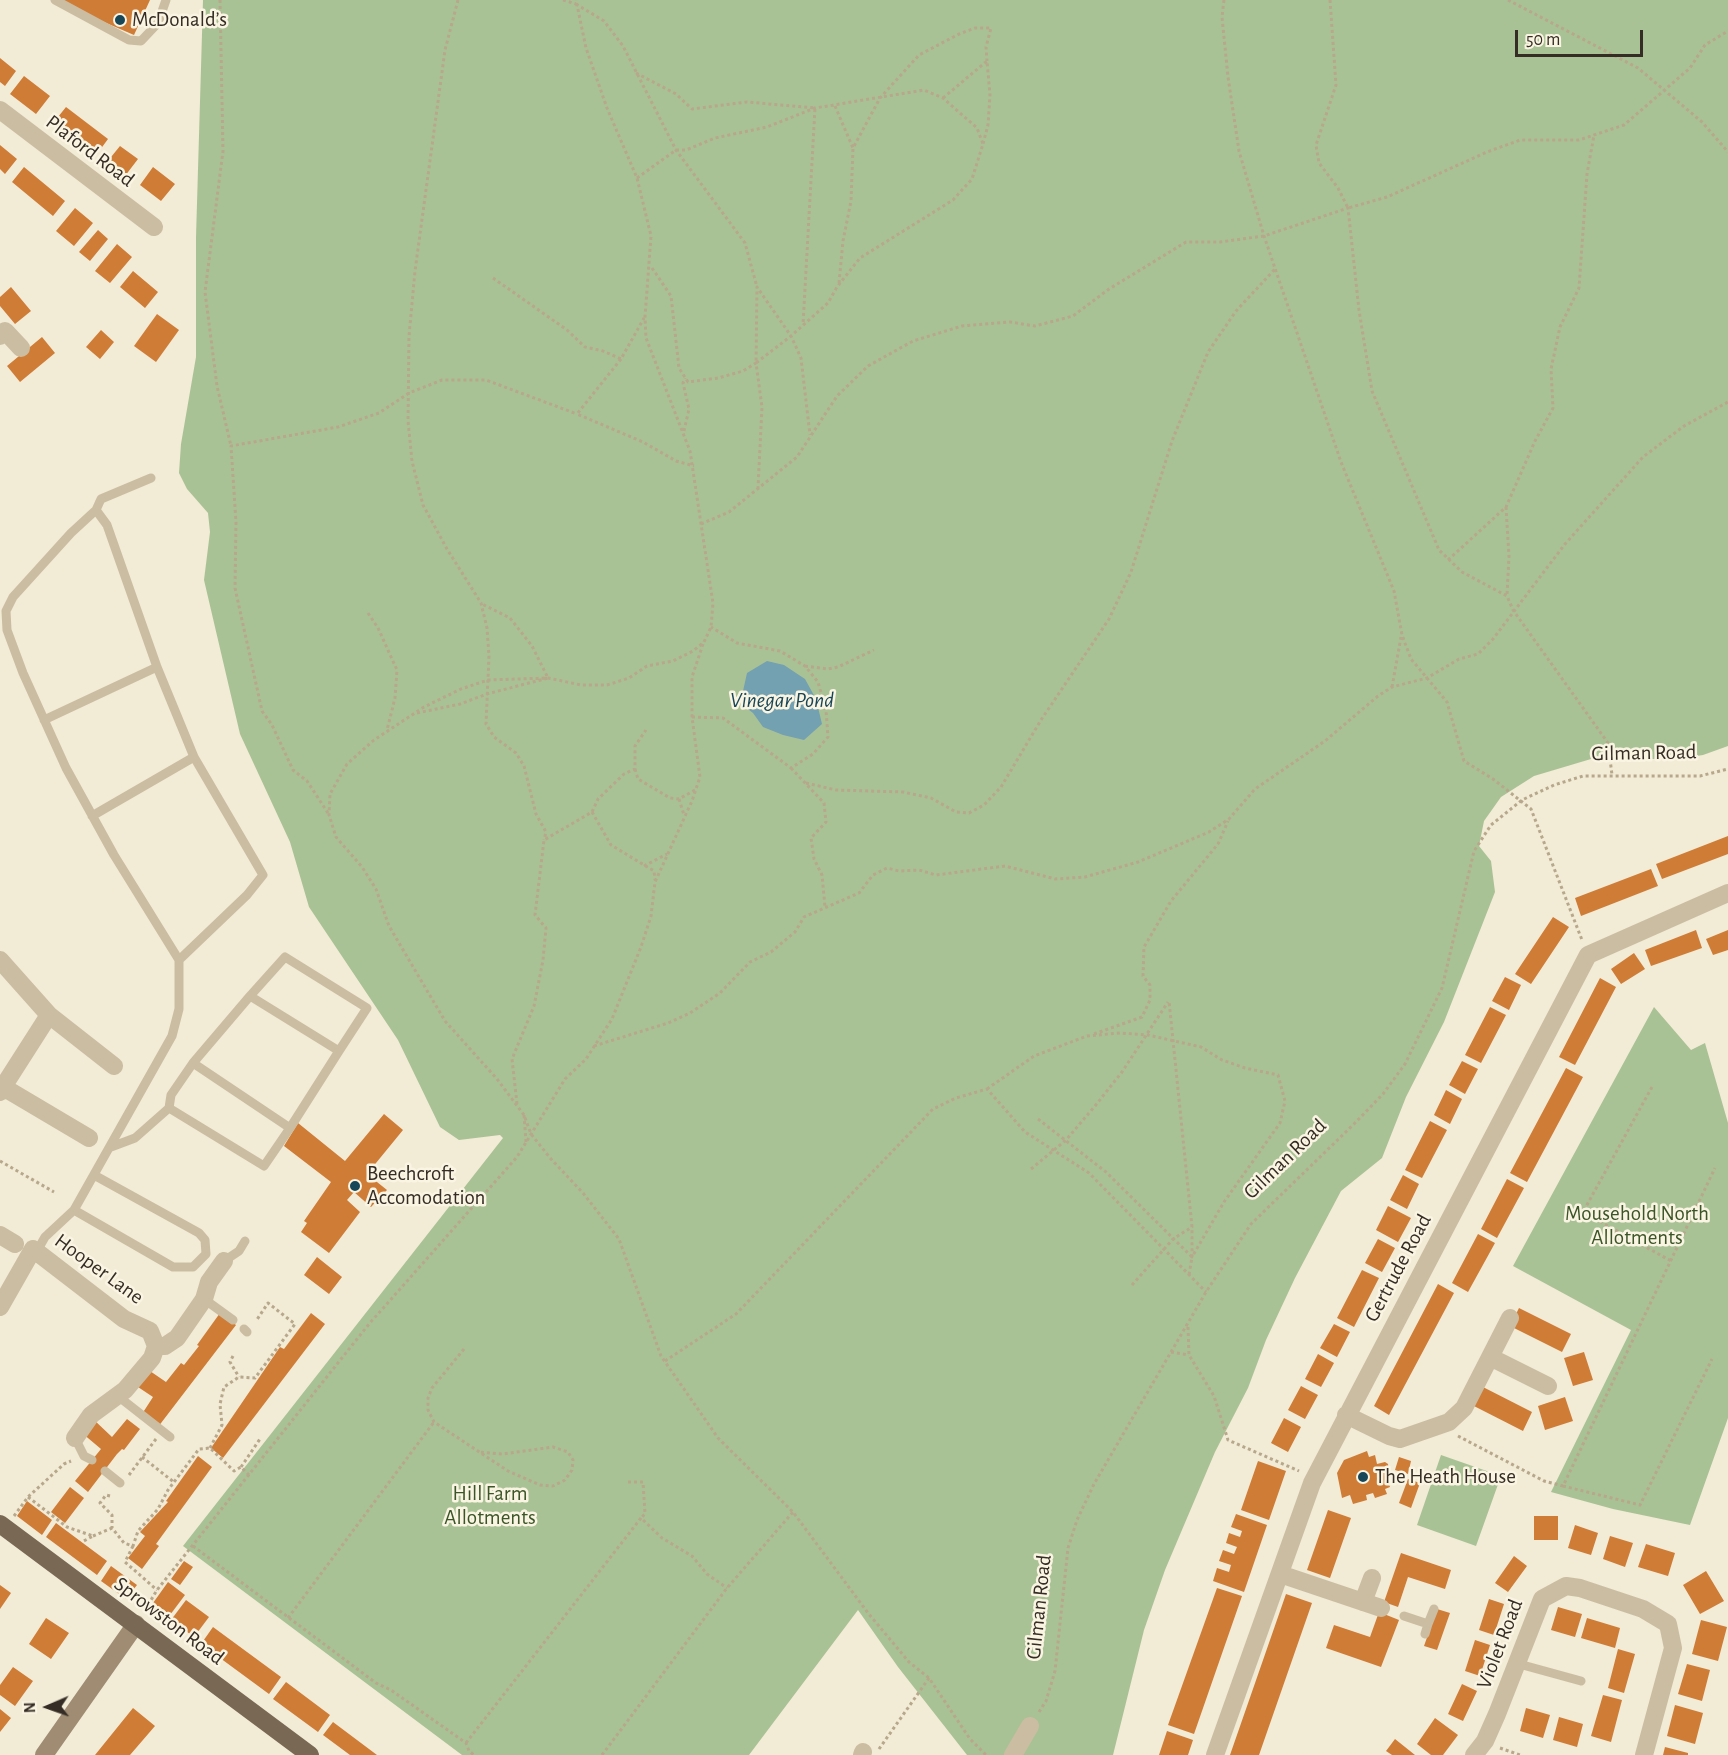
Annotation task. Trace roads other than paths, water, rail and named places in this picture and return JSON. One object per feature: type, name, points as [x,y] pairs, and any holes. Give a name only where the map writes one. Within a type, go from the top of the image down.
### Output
[{"type":"main road","name":"Sprowston Road","points":[[3,1526],[310,1755]]},
{"type":"street","name":"Plaford Road","points":[[0,110],[154,227]]},
{"type":"street","points":[[2,331],[21,348]]},
{"type":"street","name":"Gertrude Road","points":[[1215,1755],[1315,1478],[1588,955],[1728,893]]},
{"type":"street","points":[[0,960],[49,1015],[114,1066]]},
{"type":"street","points":[[49,1015],[1,1090],[89,1138]]},
{"type":"street","name":"Hooper Lane","points":[[0,1307],[33,1249],[124,1318],[150,1331],[156,1346]]},
{"type":"street","points":[[75,1438],[91,1415],[152,1358],[156,1346],[165,1346],[177,1338],[204,1299],[209,1282],[224,1260]]},
{"type":"street","points":[[1346,1415],[1400,1439],[1449,1422],[1464,1408],[1510,1318]]},
{"type":"street","points":[[1490,1357],[1548,1386]]},
{"type":"street","points":[[1280,1574],[1384,1609]]},
{"type":"street","points":[[1363,1602],[1372,1578]]},
{"type":"street","name":"Violet Road","points":[[1474,1755],[1485,1741],[1519,1664],[1542,1599],[1566,1586],[1580,1588],[1657,1616],[1668,1624],[1673,1648],[1644,1755]]},
{"type":"street","points":[[45,1755],[136,1624]]},
{"type":"street","points":[[1013,1755],[1030,1726]]},
{"type":"lane","points":[[56,0],[129,40],[141,41],[158,23],[166,0]]},
{"type":"lane","points":[[37,1251],[45,1237],[74,1210],[172,1036],[179,1009],[179,960],[92,816],[44,720],[7,630],[6,611],[13,597],[71,533],[96,510],[101,499],[151,478]]},
{"type":"lane","points":[[96,510],[107,525],[158,667],[194,757],[263,875],[247,895],[179,960]]},
{"type":"lane","points":[[44,720],[158,667]]},
{"type":"lane","points":[[92,816],[194,757]]},
{"type":"lane","points":[[111,1147],[135,1138],[169,1108],[171,1095],[193,1063],[285,957],[367,1008],[264,1166],[169,1108]]},
{"type":"lane","points":[[250,996],[339,1051]]},
{"type":"lane","points":[[193,1063],[290,1128]]},
{"type":"lane","points":[[74,1210],[173,1267],[193,1267],[206,1254],[205,1240],[199,1233],[94,1175]]},
{"type":"lane","points":[[224,1260],[239,1251],[245,1241]]},
{"type":"lane","points":[[204,1299],[233,1320]]},
{"type":"lane","points":[[119,1390],[166,1434]]},
{"type":"lane","points":[[75,1438],[84,1456],[92,1460]]},
{"type":"lane","points":[[105,1471],[122,1482]]},
{"type":"lane","points":[[1425,1634],[1434,1609]]},
{"type":"lane","points":[[1404,1616],[1428,1624]]},
{"type":"lane","points":[[1519,1664],[1581,1681]]},
{"type":"water","name":"Vinegar Pond","points":[[767,661],[784,665],[805,679],[816,699],[822,724],[804,740],[763,727],[753,713],[744,706],[743,691],[747,673]]},
{"type":"place","name":"McDonald’s","points":[[120,20]]},
{"type":"place","name":"Beechcroft Accomodation","points":[[355,1186]]},
{"type":"place","name":"The Heath House","points":[[1363,1477]]},
{"type":"park label","name":"Mousehold North Allotments","points":[[1637,1226]]},
{"type":"park label","name":"Hill Farm Allotments","points":[[490,1506]]}]
